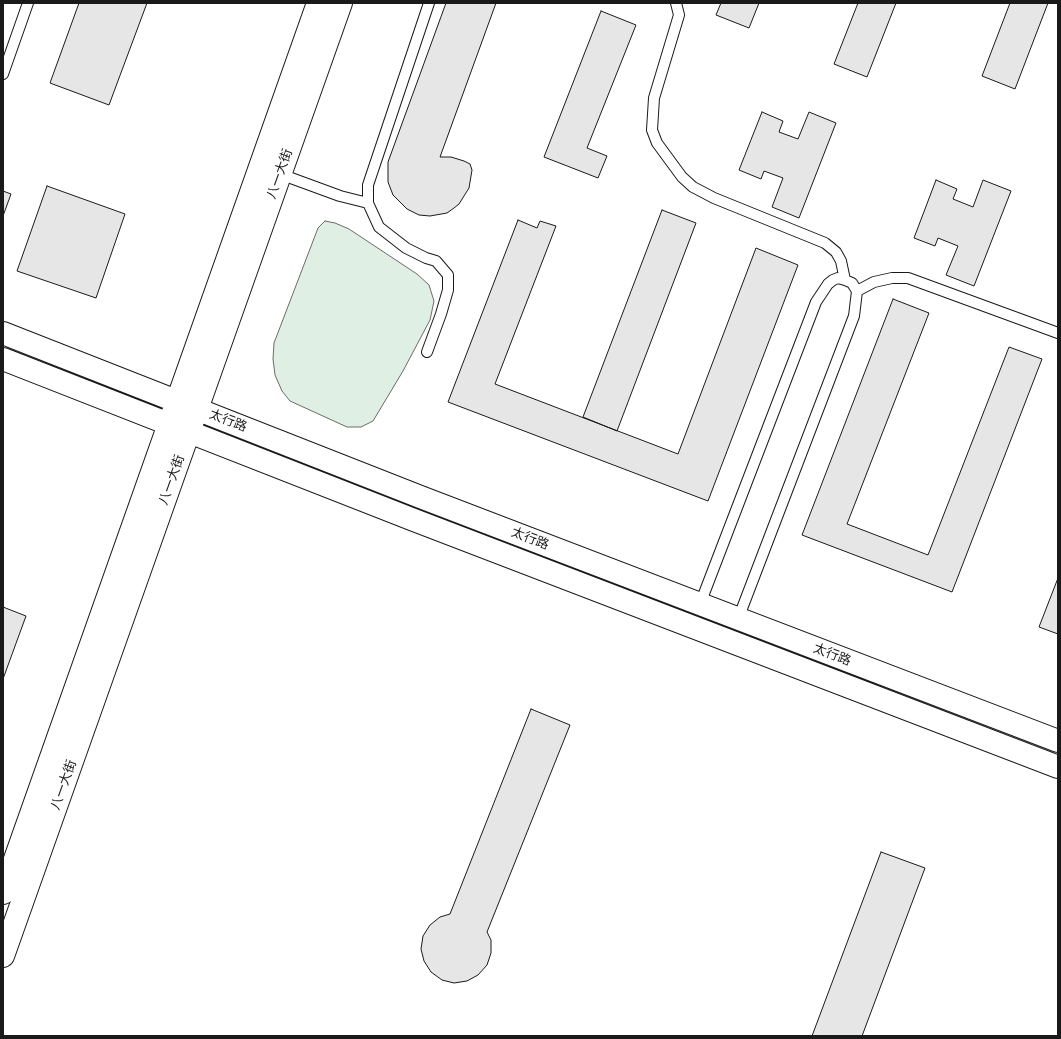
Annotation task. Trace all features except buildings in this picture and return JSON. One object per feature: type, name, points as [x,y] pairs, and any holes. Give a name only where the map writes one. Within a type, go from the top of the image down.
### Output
[{"type":"street","name":"八一大街","points":[[3,892],[318,3]]},
{"type":"street","name":"八一大街","points":[[3,956],[341,3]]},
{"type":"street","name":"太行路","points":[[3,333],[423,498],[1058,741]]},
{"type":"street","name":"太行路","points":[[3,359],[422,523],[1058,767]]},
{"type":"lane","points":[[3,74],[28,3]]},
{"type":"lane","points":[[427,352],[448,290],[448,275],[436,261],[426,258],[406,248],[379,227],[368,203],[368,185],[429,3]]},
{"type":"lane","points":[[676,3],[679,14],[654,98],[652,130],[657,143],[682,177],[693,187],[714,198],[825,243],[836,252],[841,261],[845,280]]},
{"type":"lane","points":[[280,174],[340,196],[368,203]]},
{"type":"lane","points":[[700,604],[816,302],[828,284],[833,280],[838,278],[845,280],[852,283],[857,291],[854,316],[738,618]]},
{"type":"lane","points":[[857,291],[874,282],[892,278],[908,278],[1058,333]]},
{"type":"green space","points":[[325,221],[335,223],[349,229],[417,274],[429,285],[434,301],[430,320],[403,371],[373,421],[361,427],[347,427],[290,401],[282,391],[275,375],[273,359],[274,343],[318,228]]}]
